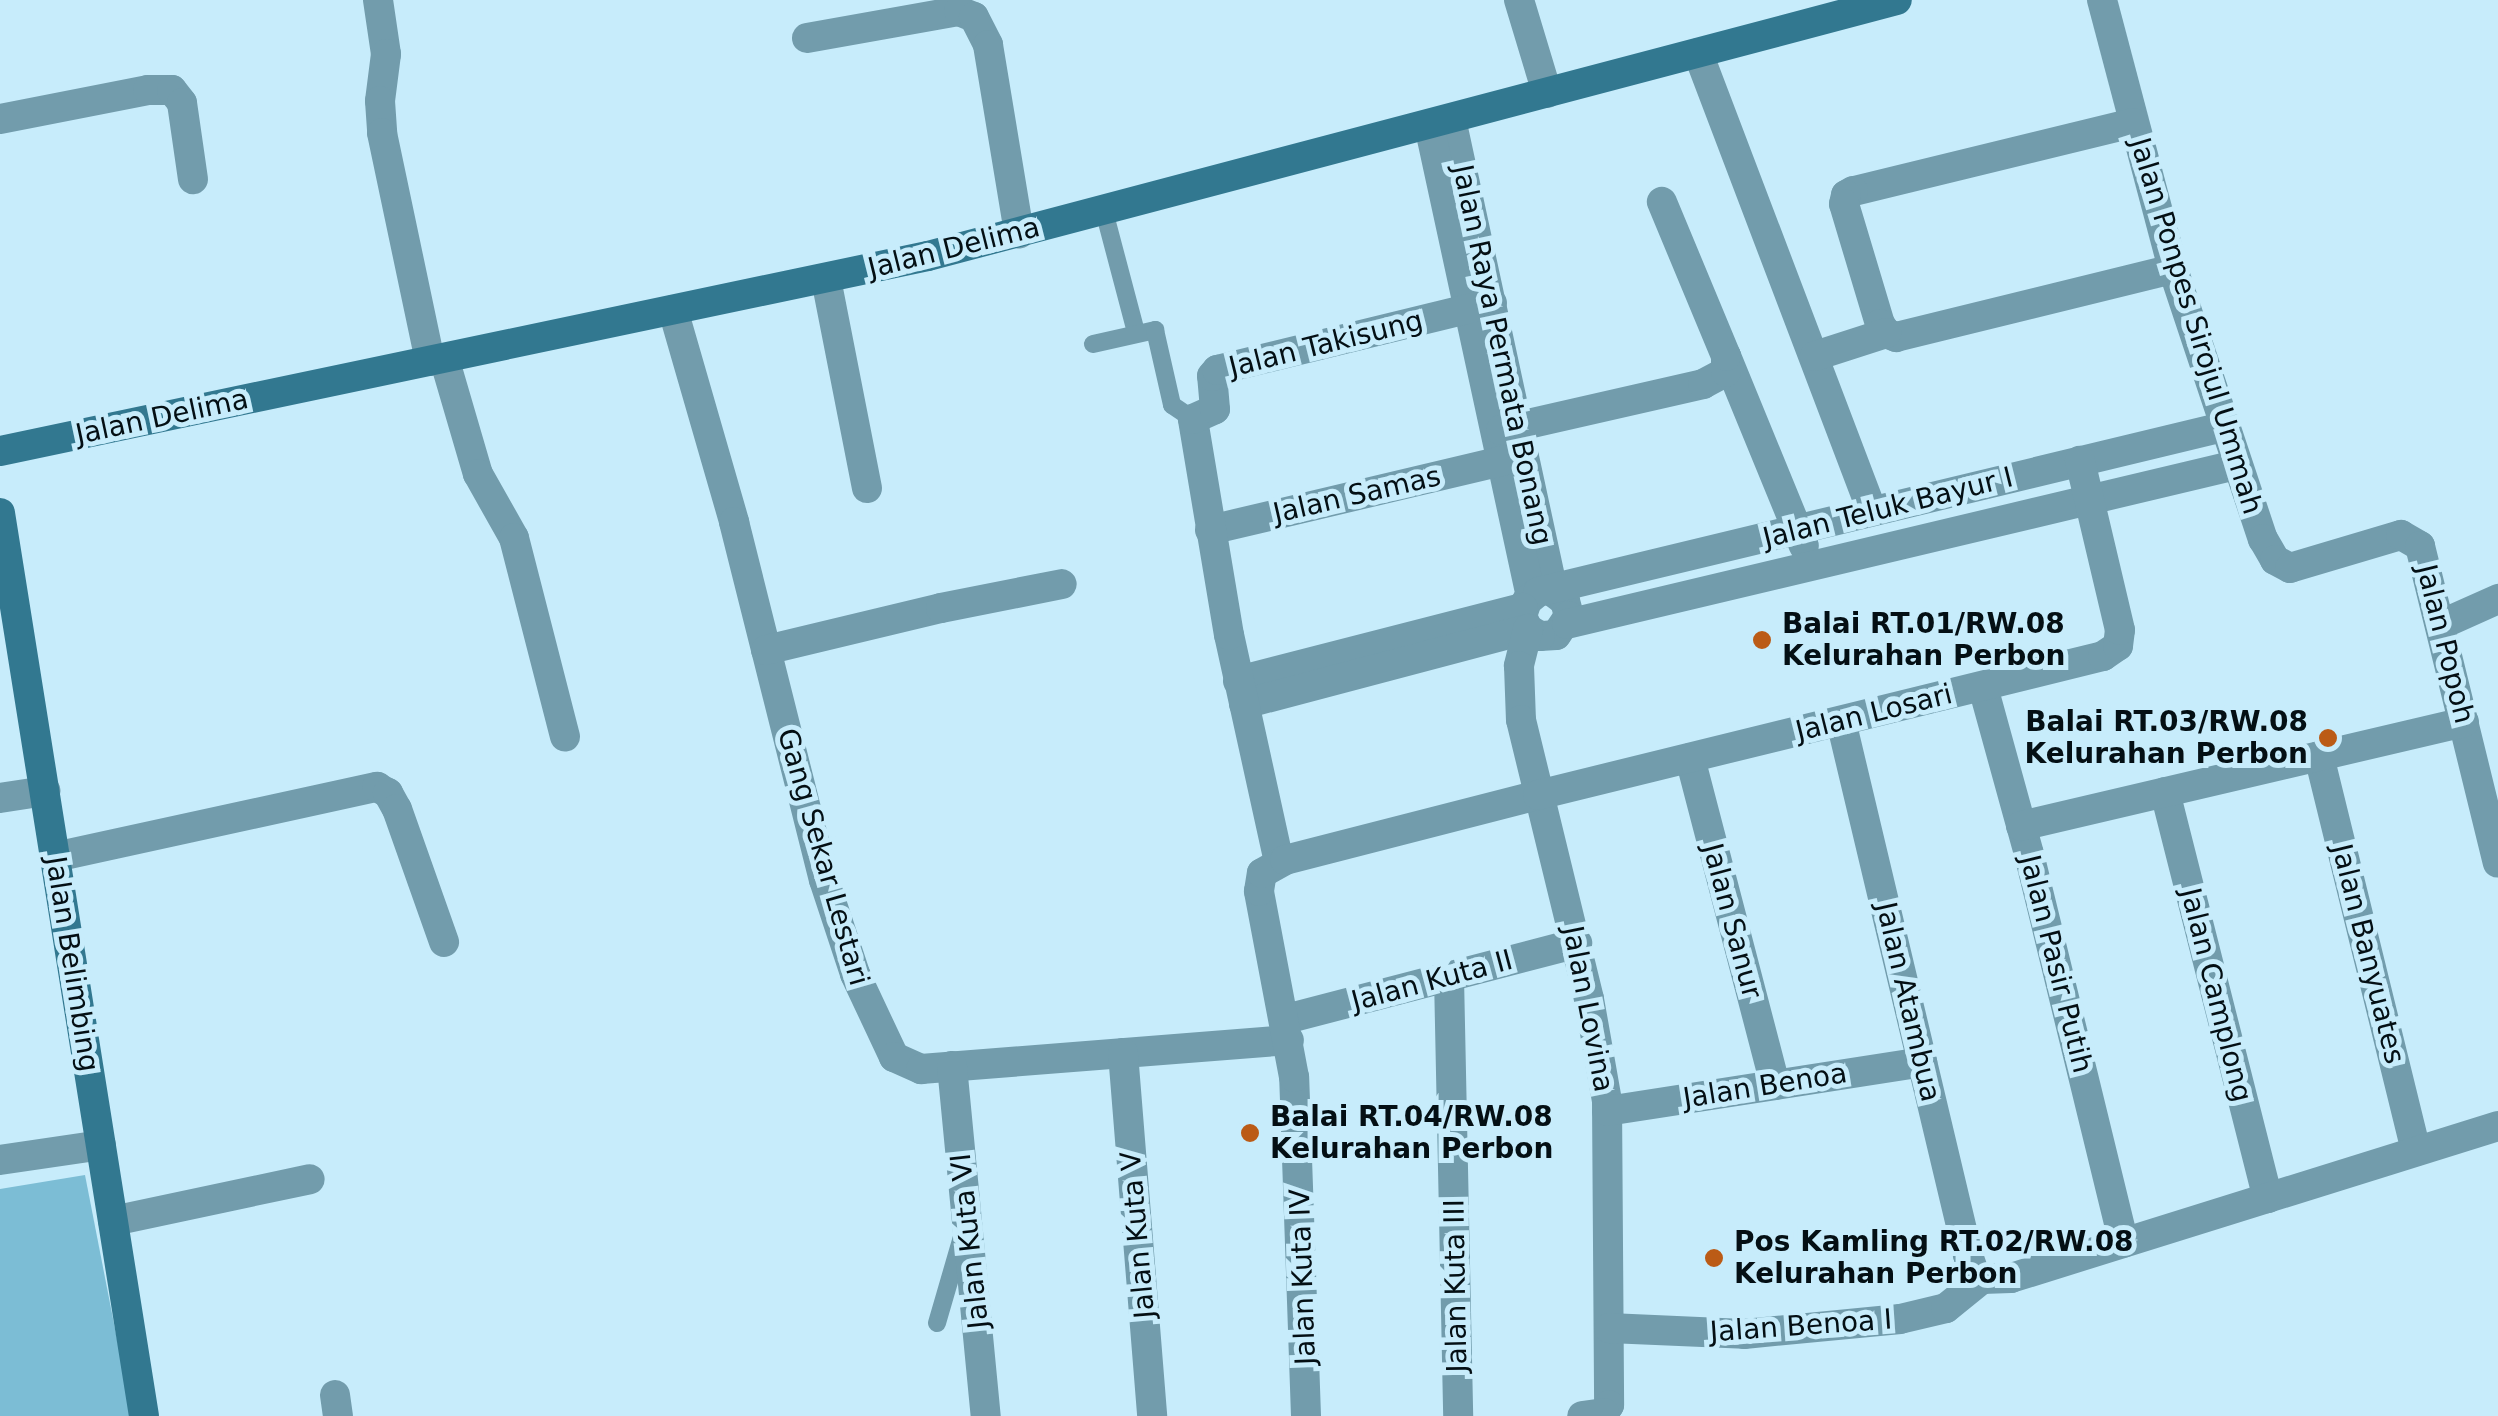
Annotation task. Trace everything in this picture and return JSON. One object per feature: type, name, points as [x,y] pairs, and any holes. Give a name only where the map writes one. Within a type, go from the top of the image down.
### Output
[{"type":"street","points":[[378,0],[386,54],[380,100],[382,133],[437,360],[478,474],[514,538],[565,737]]},
{"type":"street","points":[[1519,0],[1548,93]]},
{"type":"street","name":"Jalan Delima","points":[[0,451],[826,279],[1019,233],[1897,0]]},
{"type":"street","name":"Jalan Ponpes Sirojul Ummah","points":[[2102,0],[2173,269],[2236,466],[2270,553],[2285,567],[2306,566],[2395,536],[2405,535],[2417,542]]},
{"type":"street","points":[[807,38],[948,13],[974,17],[988,45],[1019,233]]},
{"type":"street","points":[[1698,53],[1872,510]]},
{"type":"street","points":[[0,119],[148,90],[172,90],[182,102],[194,179]]},
{"type":"street","name":"Jalan Raya Permata Bonang","points":[[1440,122],[1512,443],[1534,606]]},
{"type":"street","points":[[1894,335],[1844,204],[1853,191],[2134,123]]},
{"type":"street","points":[[1662,202],[1800,528],[1808,563]]},
{"type":"street","points":[[1814,356],[2173,269]]},
{"type":"street","points":[[826,279],[867,488]]},
{"type":"street","name":"Jalan Takisung","points":[[1193,419],[1215,410],[1212,376],[1217,370],[1481,305]]},
{"type":"street","name":"Gang Sekar Lestari","points":[[674,310],[824,880],[874,1020],[900,1062],[921,1068],[952,1066]]},
{"type":"street","name":"Jalan Samas","points":[[1210,530],[1712,381],[1726,372],[1726,356]]},
{"type":"street","points":[[1193,419],[1241,692],[1279,862]]},
{"type":"street","name":"Jalan Teluk Bayur I","points":[[1241,692],[1800,528],[2223,427]]},
{"type":"street","points":[[2080,461],[2089,499]]},
{"type":"street","name":"Jalan Teluk Bayur I","points":[[1534,606],[1568,608],[1566,624],[1808,563],[2236,466]]},
{"type":"street","points":[[1927,497],[1937,534]]},
{"type":"street","name":"Jalan Losari","points":[[1279,862],[2093,660],[2118,646],[2120,630],[2089,499]]},
{"type":"street","name":"Jalan Belimbing","points":[[0,512],[144,1416]]},
{"type":"street","name":"Jalan Popoh","points":[[2417,542],[2498,863]]},
{"type":"street","points":[[766,650],[922,612],[1062,584]]},
{"type":"street","points":[[2440,625],[2498,599]]},
{"type":"street","name":"Jalan Lovina","points":[[1534,606],[1519,666],[1519,700],[1538,795],[1577,943],[1607,1111],[1610,1397],[1606,1411],[1582,1416]]},
{"type":"street","name":"Jalan Pasir Putih","points":[[1983,686],[2124,1243]]},
{"type":"street","name":"Jalan Atambua","points":[[1842,721],[1972,1267],[1982,1279]]},
{"type":"street","points":[[2021,826],[2464,722]]},
{"type":"street","name":"Jalan Banyuates","points":[[2319,756],[2416,1151]]},
{"type":"street","name":"Jalan Sanur","points":[[1690,758],[1775,1085]]},
{"type":"street","points":[[55,858],[378,787],[388,793],[397,808],[444,942]]},
{"type":"street","points":[[0,798],[44,792]]},
{"type":"street","name":"Jalan Camplong","points":[[2165,792],[2268,1198]]},
{"type":"street","name":"Jalan Kuta IV","points":[[1279,862],[1266,868],[1258,882],[1288,1030],[1299,1142],[1306,1416]]},
{"type":"street","name":"Jalan Kuta II","points":[[952,1066],[1123,1053],[1288,1030],[1449,977],[1577,943]]},
{"type":"street","name":"Jalan Kuta III","points":[[1449,977],[1458,1416]]},
{"type":"street","name":"Jalan Kuta V","points":[[1123,1053],[1152,1416]]},
{"type":"street","name":"Jalan Benoa","points":[[1607,1111],[1922,1062]]},
{"type":"street","name":"Jalan Kuta VI","points":[[952,1066],[986,1416]]},
{"type":"street","points":[[1982,1279],[2010,1278],[2498,1126]]},
{"type":"street","points":[[0,1160],[101,1145]]},
{"type":"street","points":[[113,1221],[310,1179]]},
{"type":"street","name":"Jalan Benoa I","points":[[1609,1328],[1744,1334],[1900,1319],[1946,1308],[1982,1279]]},
{"type":"lane","points":[[1104,210],[1136,332]]},
{"type":"lane","points":[[1092,344],[1151,329],[1160,336],[1172,406],[1193,419]]},
{"type":"lane","points":[[937,1322],[968,1212]]},
{"type":"shaded area","points":[[85,1175],[132,1416],[0,1416],[0,1189]]},
{"type":"place","name":"Balai RT.01/RW.08 Kelurahan Perbon","points":[[1762,640]]},
{"type":"place","name":"Balai RT.03/RW.08 Kelurahan Perbon","points":[[2328,738]]},
{"type":"place","name":"Balai RT.04/RW.08 Kelurahan Perbon","points":[[1250,1133]]},
{"type":"place","name":"Pos Kamling RT.02/RW.08 Kelurahan Perbon","points":[[1714,1258]]}]
